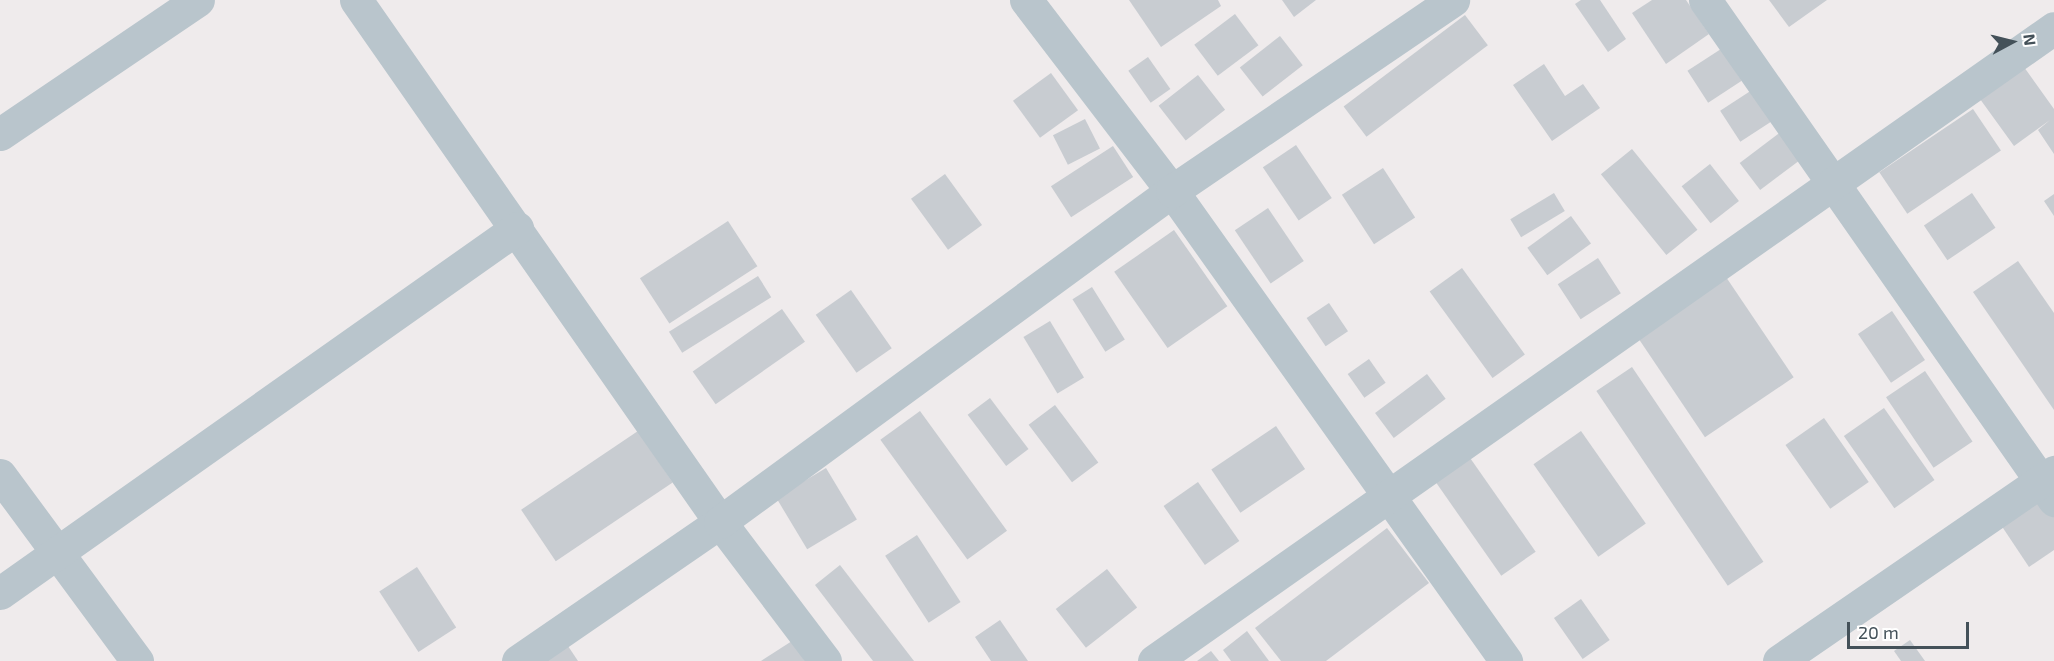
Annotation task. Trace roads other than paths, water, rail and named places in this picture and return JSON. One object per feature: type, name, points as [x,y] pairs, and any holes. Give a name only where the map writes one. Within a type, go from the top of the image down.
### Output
[{"type":"street","points":[[0,134],[198,0]]},
{"type":"street","points":[[356,0],[720,522],[825,661]]},
{"type":"street","points":[[1026,0],[1172,191],[1506,661]]},
{"type":"street","points":[[518,661],[720,522],[1172,191],[1453,0]]},
{"type":"street","points":[[1705,0],[1832,182],[2050,484],[1779,661]]},
{"type":"street","points":[[1154,661],[2054,28]]},
{"type":"street","points":[[0,592],[517,228]]},
{"type":"street","points":[[0,475],[54,554],[137,661]]}]
